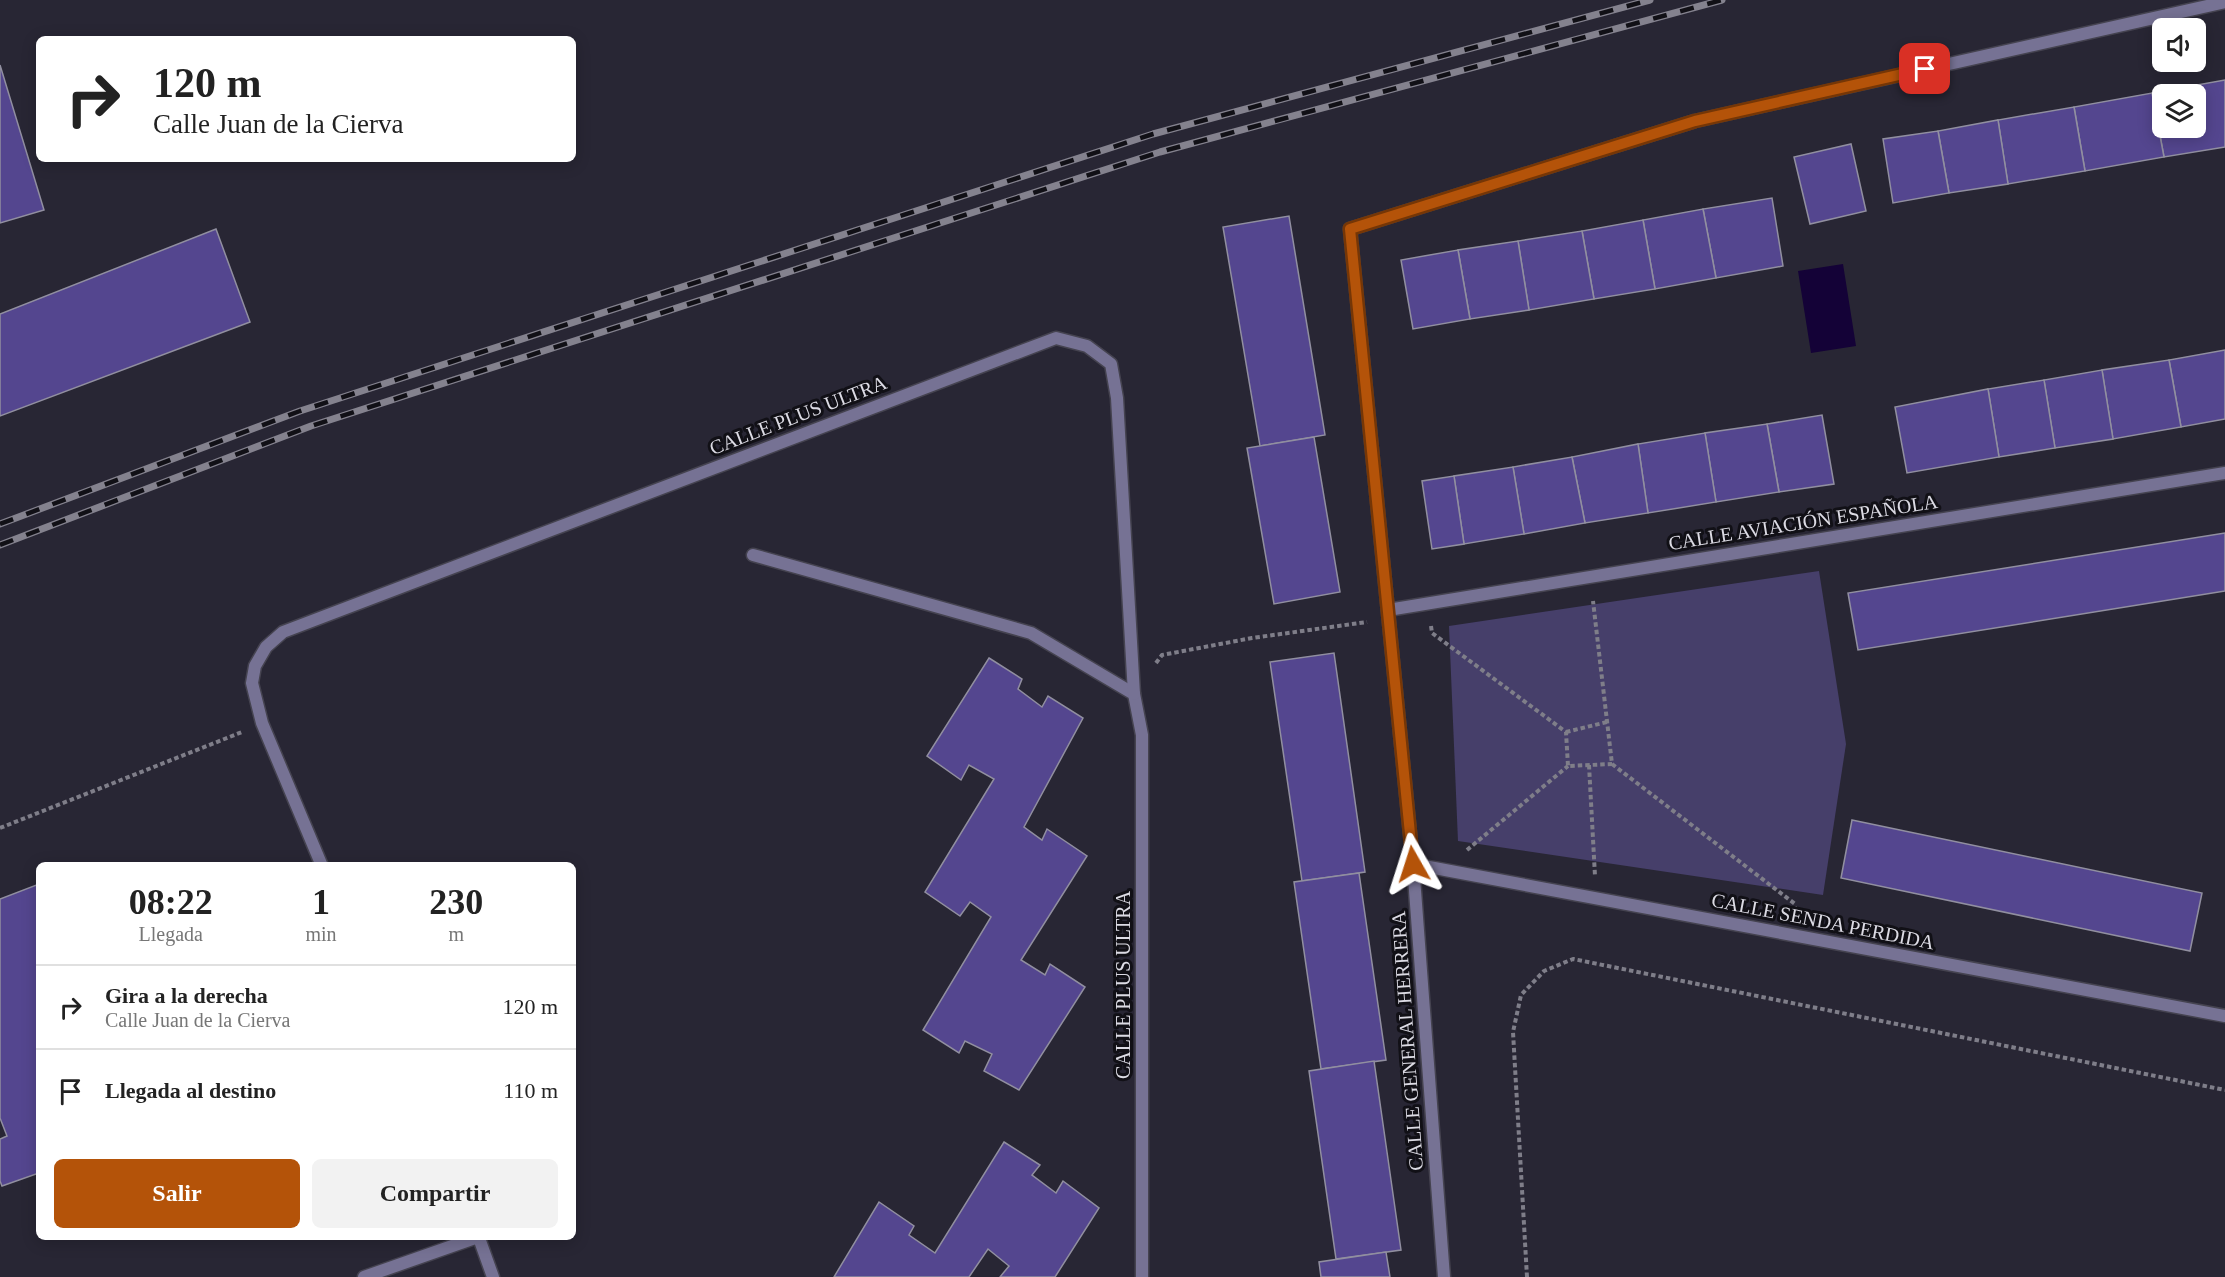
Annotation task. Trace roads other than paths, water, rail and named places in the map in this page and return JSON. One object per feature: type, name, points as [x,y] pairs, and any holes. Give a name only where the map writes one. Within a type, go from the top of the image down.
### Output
[{"type":"street","name":"CALLE GENERAL HERRERA","points":[[1444,1277],[1413,864],[1350,229],[1695,121],[2225,2]]},
{"type":"street","name":"CALLE PLUS ULTRA","points":[[320,862],[262,723],[252,683],[255,666],[266,647],[283,632],[1056,338],[1087,346],[1111,364],[1117,398],[1134,694],[1142,735],[1142,1277]]},
{"type":"street","name":"CALLE AVIACIÓN ESPAÑOLA","points":[[1388,615],[1428,604],[2225,473]]},
{"type":"street","points":[[753,555],[1031,633],[1134,694]]},
{"type":"street","name":"CALLE SENDA PERDIDA","points":[[1413,864],[2225,1016]]},
{"type":"street","points":[[364,1277],[471,1240]]},
{"type":"street","points":[[478,1240],[493,1277]]},
{"type":"railway","points":[[0,524],[300,411],[1153,134],[1650,0]]},
{"type":"railway","points":[[0,545],[311,426],[1160,152],[1722,0]]}]
